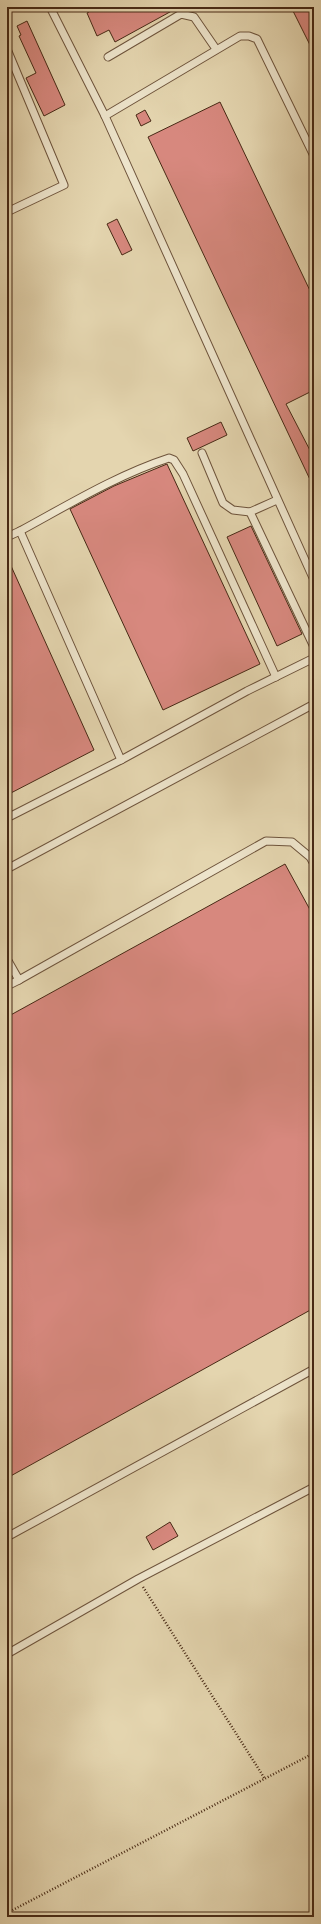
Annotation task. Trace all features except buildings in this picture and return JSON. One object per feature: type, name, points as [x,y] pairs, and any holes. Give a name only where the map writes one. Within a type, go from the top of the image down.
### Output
[{"type":"lane","points":[[50,7],[105,116],[314,580]]},
{"type":"lane","points":[[108,57],[180,14],[194,17],[216,50]]},
{"type":"lane","points":[[105,116],[240,36],[249,36],[257,39],[314,156]]},
{"type":"lane","points":[[7,49],[64,184],[7,212]]},
{"type":"lane","points":[[202,453],[223,503],[233,510],[250,512],[277,500]]},
{"type":"lane","points":[[7,537],[121,478],[161,460],[169,458],[174,460],[183,474],[276,677]]},
{"type":"lane","points":[[250,512],[314,647]]},
{"type":"lane","points":[[20,531],[121,760]]},
{"type":"lane","points":[[7,818],[121,760],[314,658]]},
{"type":"lane","points":[[7,869],[314,704]]},
{"type":"lane","points":[[7,986],[266,841],[292,842],[310,857],[314,864]]},
{"type":"lane","points":[[7,959],[19,980]]},
{"type":"lane","points":[[7,1537],[314,1370]]},
{"type":"lane","points":[[7,1654],[138,1579],[314,1487]]},
{"type":"path","points":[[138,1579],[265,1779]]},
{"type":"path","points":[[7,1913],[314,1753]]}]
